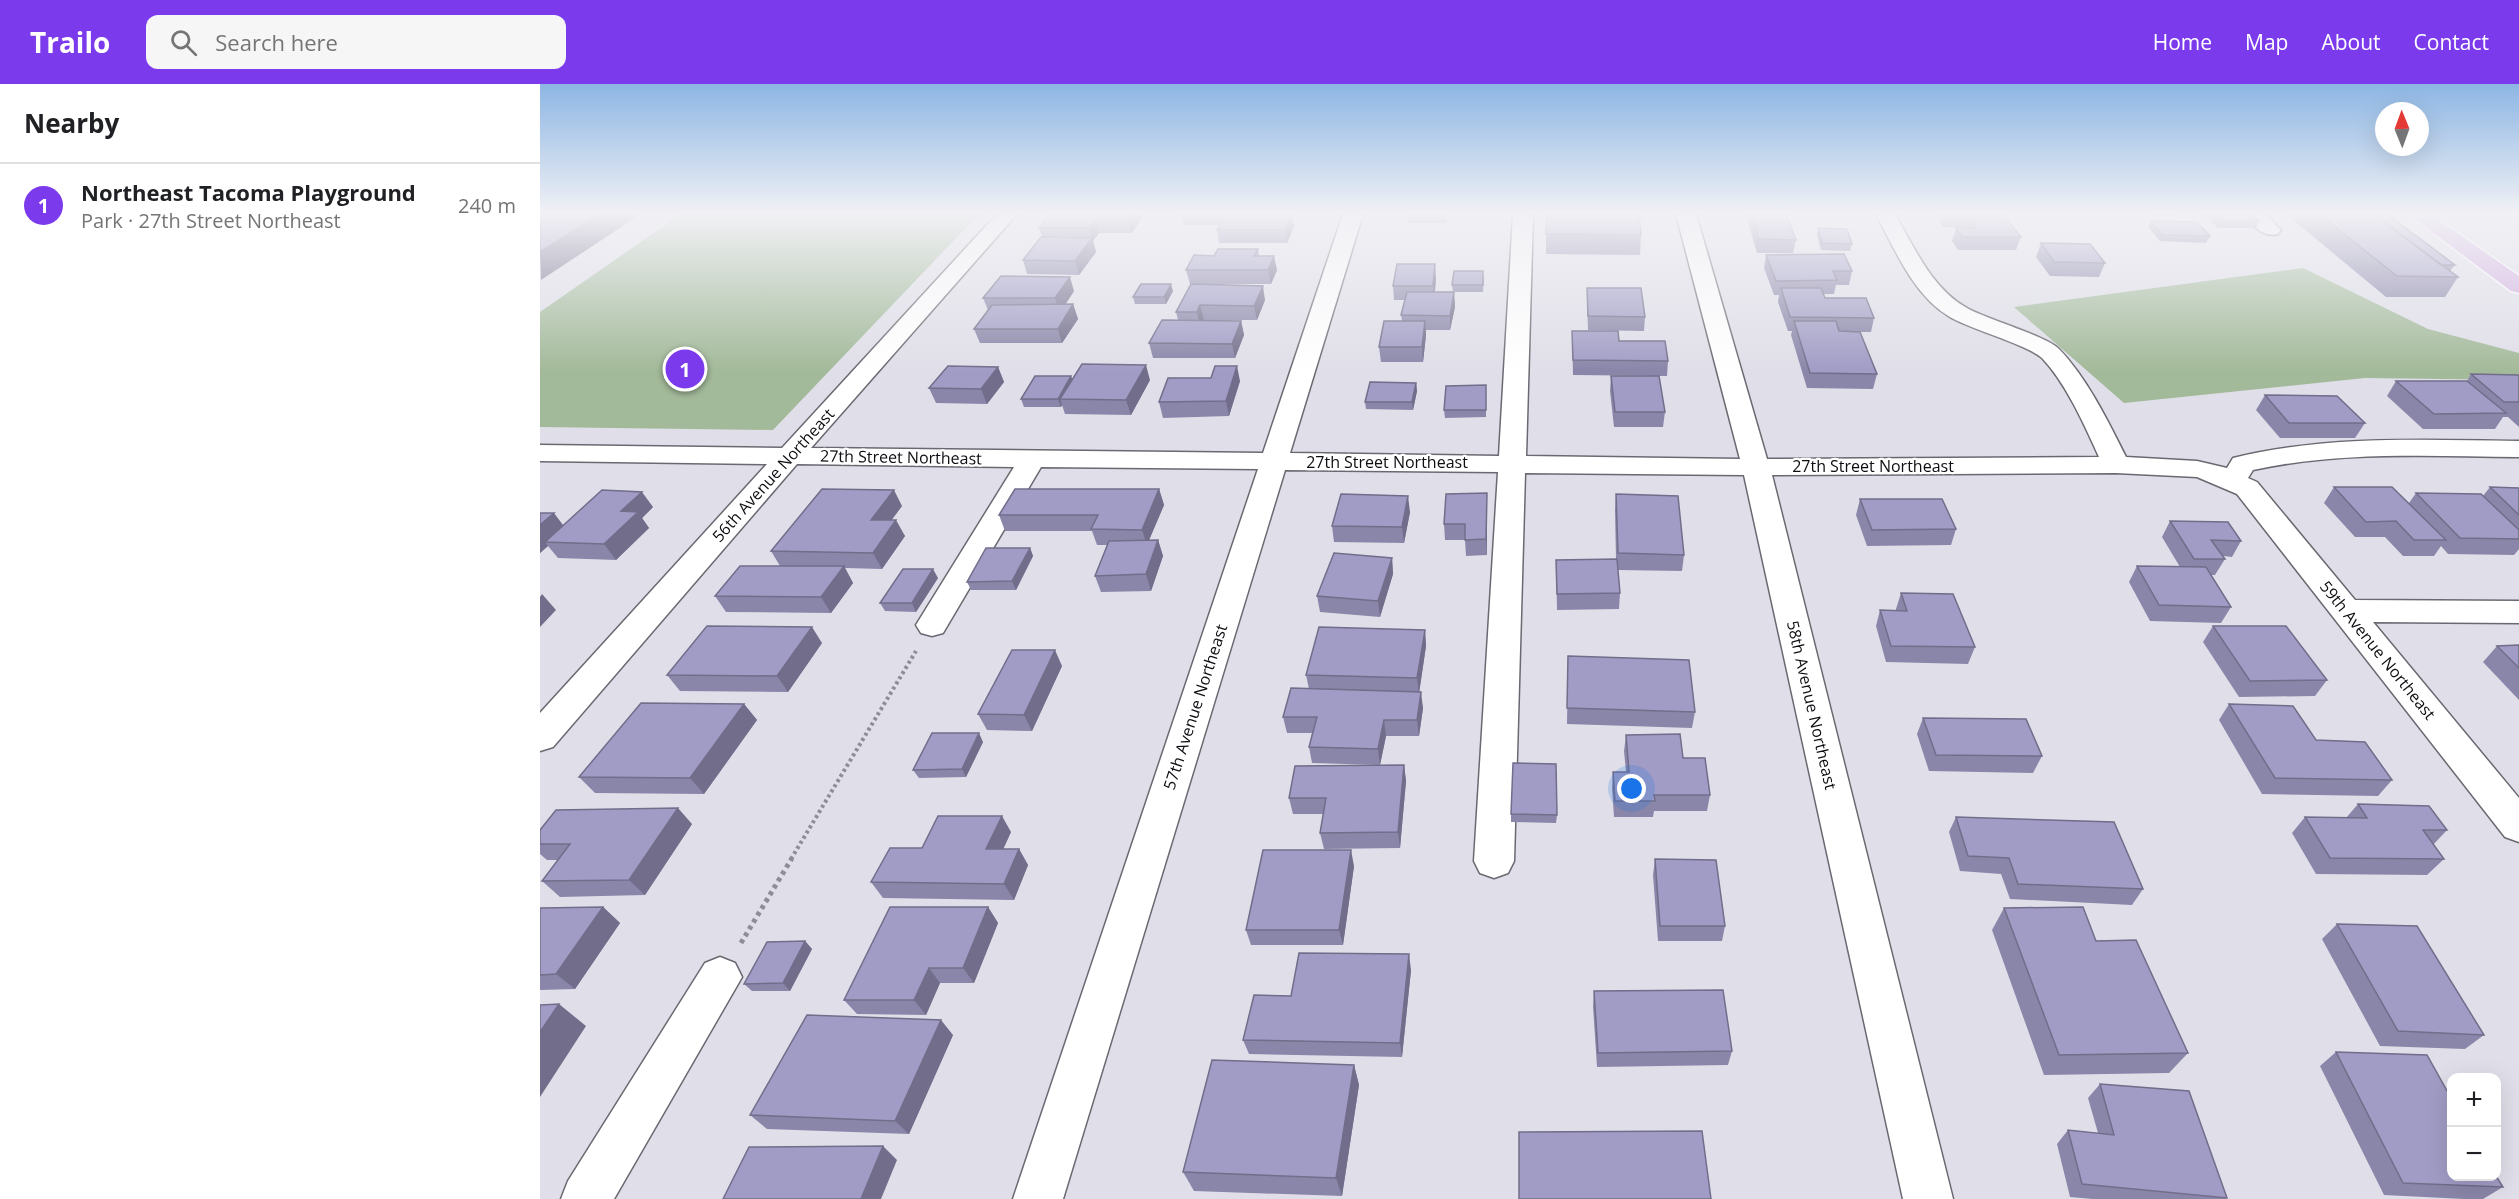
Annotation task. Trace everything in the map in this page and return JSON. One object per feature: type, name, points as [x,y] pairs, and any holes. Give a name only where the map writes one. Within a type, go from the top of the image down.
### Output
[{"type":"main road","points":[[2492,266],[2519,285]]},
{"type":"street","name":"56th Avenue Northeast","points":[[540,737],[961,266]]},
{"type":"street","name":"57th Avenue Northeast","points":[[1038,1199],[1336,266]]},
{"type":"street","points":[[1494,861],[1521,266]]},
{"type":"street","name":"58th Avenue Northeast","points":[[1700,266],[1756,466],[1928,1199]]},
{"type":"street","points":[[1915,266],[1933,291],[1957,312],[2049,352],[2091,411],[2116,465]]},
{"type":"street","points":[[2233,479],[2243,464],[2282,454],[2346,450],[2519,449]]},
{"type":"street","name":"27th Street Northeast","points":[[543,456],[789,456],[1756,466],[2116,465],[2197,469],[2233,479]]},
{"type":"street","points":[[932,625],[1033,459]]},
{"type":"street","name":"59th Avenue Northeast","points":[[2233,479],[2247,488],[2519,826]]},
{"type":"street","points":[[2346,611],[2519,612]]},
{"type":"street","points":[[586,1199],[720,977]]},
{"type":"path","points":[[720,977],[932,625]]},
{"type":"green space","points":[[606,266],[929,266],[773,430],[540,427],[540,312]]},
{"type":"green space","points":[[2303,268],[2428,329],[2519,353],[2519,380],[2365,378],[2124,403],[2014,307]]},
{"type":"building","points":[[1188,266],[1270,266],[1268,270],[1186,270]]},
{"type":"building","points":[[1397,266],[1435,266],[1433,286],[1393,286]]},
{"type":"building","points":[[1770,266],[1850,266],[1852,271],[1833,271],[1837,280],[1776,281]]},
{"type":"building","points":[[2384,266],[2443,266],[2458,277],[2397,276]]},
{"type":"building","points":[[1454,271],[1483,271],[1483,285],[1452,285]]},
{"type":"building","points":[[1001,276],[1070,277],[1055,298],[983,298]]},
{"type":"building","points":[[1141,284],[1171,284],[1164,297],[1133,297]]},
{"type":"building","points":[[1191,284],[1263,286],[1254,306],[1200,305],[1197,312],[1176,312]]},
{"type":"building","points":[[1587,288],[1641,288],[1645,317],[1588,316]]},
{"type":"building","points":[[1781,288],[1821,288],[1825,298],[1866,298],[1874,318],[1790,317]]},
{"type":"building","points":[[1407,292],[1454,292],[1450,316],[1401,315]]},
{"type":"building","points":[[1073,304],[1058,329],[974,329],[992,305]]},
{"type":"building","points":[[1162,320],[1241,321],[1232,344],[1149,343]]},
{"type":"building","points":[[1384,321],[1425,321],[1422,347],[1379,347]]},
{"type":"building","points":[[1794,321],[1836,321],[1839,331],[1860,332],[1877,374],[1810,373]]},
{"type":"building","points":[[1572,331],[1618,331],[1619,341],[1665,341],[1668,361],[1573,360]]},
{"type":"building","points":[[1082,364],[1146,365],[1126,400],[1060,399]]},
{"type":"building","points":[[948,366],[998,367],[981,389],[929,388]]},
{"type":"building","points":[[1215,366],[1237,366],[1226,401],[1159,402],[1168,378],[1211,378]]},
{"type":"building","points":[[2471,374],[2519,375],[2519,402],[2504,402]]},
{"type":"building","points":[[1035,376],[1071,376],[1058,399],[1021,399]]},
{"type":"building","points":[[1611,376],[1659,376],[1665,412],[1615,412]]},
{"type":"building","points":[[2396,381],[2467,381],[2506,413],[2434,414]]},
{"type":"building","points":[[1370,382],[1416,383],[1412,402],[1365,402]]},
{"type":"building","points":[[1486,385],[1486,410],[1444,410],[1446,386]]},
{"type":"building","points":[[2265,395],[2337,396],[2365,423],[2289,423]]},
{"type":"building","points":[[2334,487],[2392,487],[2446,540],[2414,540],[2396,521],[2366,522]]},
{"type":"building","points":[[2490,487],[2519,488],[2519,515]]},
{"type":"building","points":[[822,489],[894,490],[871,520],[896,520],[873,553],[771,551]]},
{"type":"building","points":[[1015,489],[1159,489],[1142,530],[1091,529],[1098,515],[999,515]]},
{"type":"building","points":[[602,490],[642,492],[621,511],[638,512],[604,544],[545,542]]},
{"type":"building","points":[[1487,493],[1486,539],[1465,540],[1465,524],[1444,524],[1446,494]]},
{"type":"building","points":[[2416,493],[2481,494],[2519,530],[2519,539],[2460,538]]},
{"type":"building","points":[[1341,494],[1408,496],[1402,527],[1332,526]]},
{"type":"building","points":[[1616,494],[1678,496],[1684,555],[1618,553]]},
{"type":"building","points":[[1860,499],[1942,499],[1956,529],[1872,530]]},
{"type":"building","points":[[540,513],[554,513],[540,525]]},
{"type":"building","points":[[2170,521],[2228,522],[2241,541],[2211,540],[2225,559],[2194,559]]},
{"type":"building","points":[[1158,540],[1146,574],[1095,576],[1109,541]]},
{"type":"building","points":[[986,548],[1030,548],[1012,581],[967,582]]},
{"type":"building","points":[[1334,553],[1392,558],[1378,601],[1317,596]]},
{"type":"building","points":[[1617,559],[1620,593],[1557,594],[1556,560]]},
{"type":"building","points":[[740,566],[844,566],[821,597],[715,596]]},
{"type":"building","points":[[2137,566],[2206,567],[2231,607],[2159,605]]},
{"type":"building","points":[[903,569],[933,569],[912,603],[880,603]]},
{"type":"building","points":[[1901,593],[1953,594],[1975,647],[1891,646],[1880,610],[1907,611]]},
{"type":"building","points":[[707,626],[812,627],[777,676],[667,675]]},
{"type":"building","points":[[2213,626],[2286,626],[2327,680],[2250,681]]},
{"type":"building","points":[[1319,627],[1425,630],[1417,678],[1306,675]]},
{"type":"building","points":[[2519,645],[2519,668],[2497,646]]},
{"type":"building","points":[[1012,650],[1055,650],[1024,715],[978,714]]},
{"type":"building","points":[[1568,656],[1689,660],[1695,712],[1567,708]]},
{"type":"building","points":[[1291,688],[1421,692],[1417,720],[1384,720],[1378,749],[1309,747],[1317,717],[1283,717]]},
{"type":"building","points":[[641,703],[744,704],[690,778],[579,777]]},
{"type":"building","points":[[2229,704],[2293,706],[2316,740],[2365,742],[2392,780],[2275,778]]},
{"type":"building","points":[[1923,718],[2026,719],[2042,756],[1936,755]]},
{"type":"building","points":[[932,733],[979,733],[962,769],[913,770]]},
{"type":"building","points":[[1680,734],[1683,758],[1705,758],[1710,795],[1654,795],[1655,801],[1615,801],[1613,772],[1629,772],[1626,735]]},
{"type":"building","points":[[1513,763],[1556,764],[1557,815],[1511,814]]},
{"type":"building","points":[[1404,765],[1398,832],[1320,833],[1326,798],[1289,798],[1295,766]]},
{"type":"building","points":[[2358,804],[2429,806],[2447,830],[2423,830],[2444,859],[2330,858],[2305,817],[2367,818]]},
{"type":"building","points":[[678,808],[629,880],[542,881],[570,844],[540,844],[540,830],[556,810]]},
{"type":"building","points":[[938,816],[1002,816],[986,849],[1019,849],[1004,884],[871,882],[890,848],[922,848]]},
{"type":"building","points":[[1956,817],[2114,822],[2143,889],[2018,884],[2009,858],[1968,856]]},
{"type":"building","points":[[1263,850],[1351,850],[1339,930],[1246,930]]},
{"type":"building","points":[[1655,859],[1716,860],[1725,926],[1660,926]]},
{"type":"building","points":[[603,907],[556,974],[540,975],[540,908]]},
{"type":"building","points":[[890,907],[988,907],[963,968],[929,968],[914,1000],[844,1000]]},
{"type":"building","points":[[2083,907],[2096,941],[2136,940],[2188,1053],[2059,1055],[2004,908]]},
{"type":"building","points":[[2337,924],[2417,926],[2484,1035],[2398,1031]]},
{"type":"building","points":[[805,941],[783,983],[744,984],[767,942]]},
{"type":"building","points":[[1299,953],[1409,954],[1400,1043],[1243,1040],[1254,995],[1291,996]]},
{"type":"building","points":[[1723,990],[1732,1051],[1598,1053],[1594,991]]},
{"type":"building","points":[[559,1004],[540,1032],[540,1005]]},
{"type":"building","points":[[807,1015],[941,1020],[895,1121],[750,1115]]},
{"type":"building","points":[[2336,1052],[2427,1055],[2447,1091],[2447,1181],[2499,1181],[2503,1187],[2403,1183]]},
{"type":"building","points":[[1212,1060],[1354,1065],[1336,1178],[1183,1172]]},
{"type":"building","points":[[2100,1084],[2189,1091],[2227,1198],[2082,1184],[2068,1130],[2114,1135]]},
{"type":"building","points":[[1702,1131],[1711,1199],[1519,1199],[1519,1132]]},
{"type":"building","points":[[883,1146],[861,1199],[723,1199],[749,1147]]},
{"type":"place","name":"Northeast Tacoma Playground","points":[[685,369]]}]
